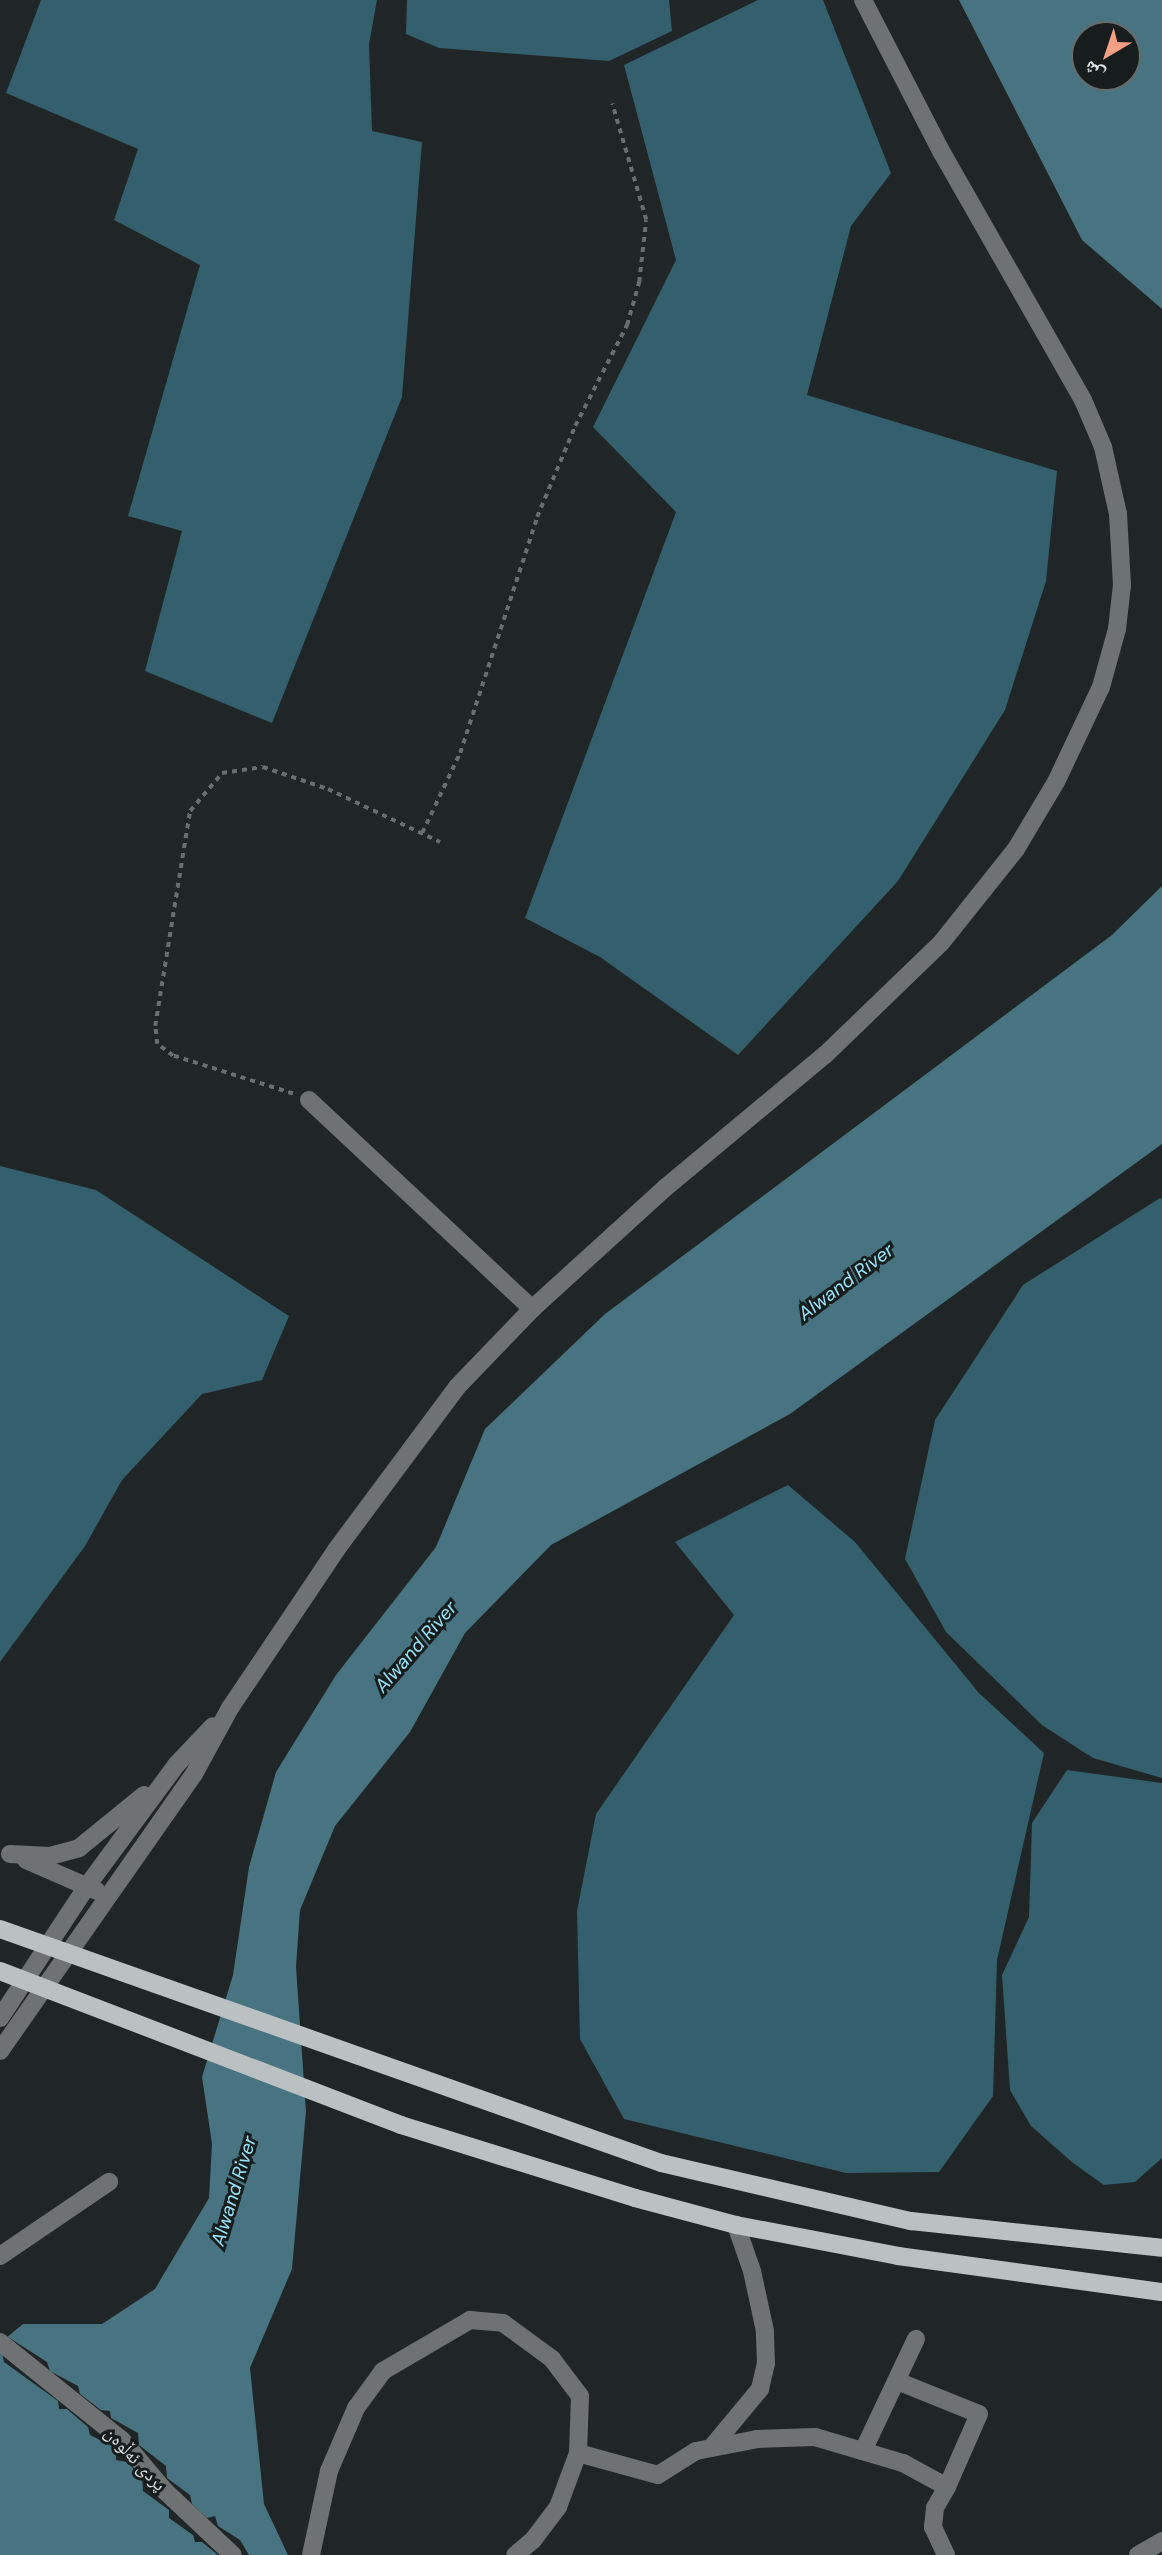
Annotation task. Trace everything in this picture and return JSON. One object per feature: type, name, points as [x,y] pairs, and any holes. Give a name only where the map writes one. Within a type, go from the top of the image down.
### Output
[{"type":"main road","points":[[0,1929],[661,2163],[911,2221],[1162,2248]]},
{"type":"main road","points":[[0,1971],[401,2125],[736,2225],[898,2256],[1162,2292]]},
{"type":"street","points":[[0,2051],[194,1774],[230,1708],[396,1465],[457,1387],[532,1309],[665,1188],[826,1054],[963,919],[1041,808],[1109,666],[1121,608],[1121,560],[1114,491],[1100,437],[1078,391],[942,153],[863,0]]},
{"type":"street","points":[[309,1100],[532,1309]]},
{"type":"street","points":[[5,1852],[50,1856],[79,1848],[177,1764],[230,1708]]},
{"type":"street","points":[[0,2018],[87,1885],[177,1764]]},
{"type":"street","points":[[5,1852],[87,1885],[106,1896]]},
{"type":"street","points":[[0,2256],[109,2182]]},
{"type":"street","points":[[711,2448],[760,2389],[766,2364],[765,2331],[755,2283],[736,2225]]},
{"type":"street","points":[[311,2555],[329,2472],[356,2408],[383,2371],[428,2341],[470,2320],[503,2323],[552,2359],[580,2396],[578,2453],[558,2507],[533,2540],[515,2555]]},
{"type":"street","points":[[863,2451],[916,2339]]},
{"type":"street","name":"پردی ئەڵوەن","points":[[0,2342],[122,2440],[165,2491],[233,2555]]},
{"type":"street","points":[[897,2381],[979,2414],[935,2508],[933,2527],[946,2555]]},
{"type":"street","points":[[578,2453],[658,2475],[696,2451],[757,2439],[815,2437],[903,2463],[947,2487]]},
{"type":"street","points":[[1138,2555],[1162,2541]]},
{"type":"path","points":[[422,834],[460,753],[537,517],[575,426],[627,325],[639,282],[646,220],[612,104]]},
{"type":"path","points":[[309,1100],[173,1056],[157,1044],[155,1026],[190,811],[222,773],[262,766],[328,789],[440,842]]},
{"type":"shaded area","points":[[41,0],[377,0],[369,44],[372,131],[422,142],[402,397],[272,723],[145,671],[182,531],[128,516],[200,265],[114,220],[138,149],[6,93]]},
{"type":"shaded area","points":[[407,0],[669,0],[672,31],[609,61],[439,48],[406,34]]},
{"type":"shaded area","points":[[758,0],[823,0],[891,173],[851,226],[807,395],[1057,471],[1046,581],[1005,710],[898,881],[738,1055],[600,957],[525,918],[676,512],[593,427],[676,260],[624,65]]},
{"type":"shaded area","points":[[0,1166],[96,1190],[289,1316],[262,1380],[202,1394],[122,1480],[85,1546],[0,1662]]},
{"type":"shaded area","points":[[1160,1198],[1162,1778],[1093,1758],[1042,1725],[946,1632],[905,1559],[935,1420],[1023,1285]]},
{"type":"shaded area","points":[[788,1485],[855,1542],[979,1693],[1044,1753],[997,1960],[993,2096],[939,2172],[846,2173],[624,2119],[580,2039],[577,1911],[596,1814],[734,1615],[675,1542]]},
{"type":"shaded area","points":[[1067,1770],[1162,1783],[1162,2158],[1135,2182],[1104,2185],[1073,2163],[1031,2126],[1010,2090],[1002,1975],[1029,1917],[1032,1823]]},
{"type":"water","points":[[959,0],[1162,0],[1162,309],[1082,240]]},
{"type":"water","name":"Alwand River","points":[[1162,886],[1162,1144],[790,1414],[551,1545],[465,1633],[410,1732],[335,1826],[300,1910],[296,1967],[306,2111],[292,2269],[250,2368],[264,2504],[288,2555],[0,2555],[0,2343],[23,2324],[102,2324],[155,2289],[209,2198],[212,2144],[202,2077],[233,1975],[249,1867],[276,1772],[336,1675],[436,1547],[485,1429],[605,1314],[1112,935]]},
{"type":"pier","points":[[5,2335],[47,2362],[50,2371],[78,2386],[80,2394],[101,2410],[110,2411],[111,2418],[138,2433],[139,2445],[166,2466],[167,2478],[190,2495],[192,2504],[207,2518],[215,2516],[218,2526],[240,2540],[249,2555],[218,2555],[202,2542],[195,2542],[193,2535],[169,2518],[169,2510],[143,2491],[142,2478],[127,2462],[116,2460],[116,2448],[90,2435],[88,2427],[67,2409],[59,2409],[58,2401],[4,2362],[0,2343]]}]
